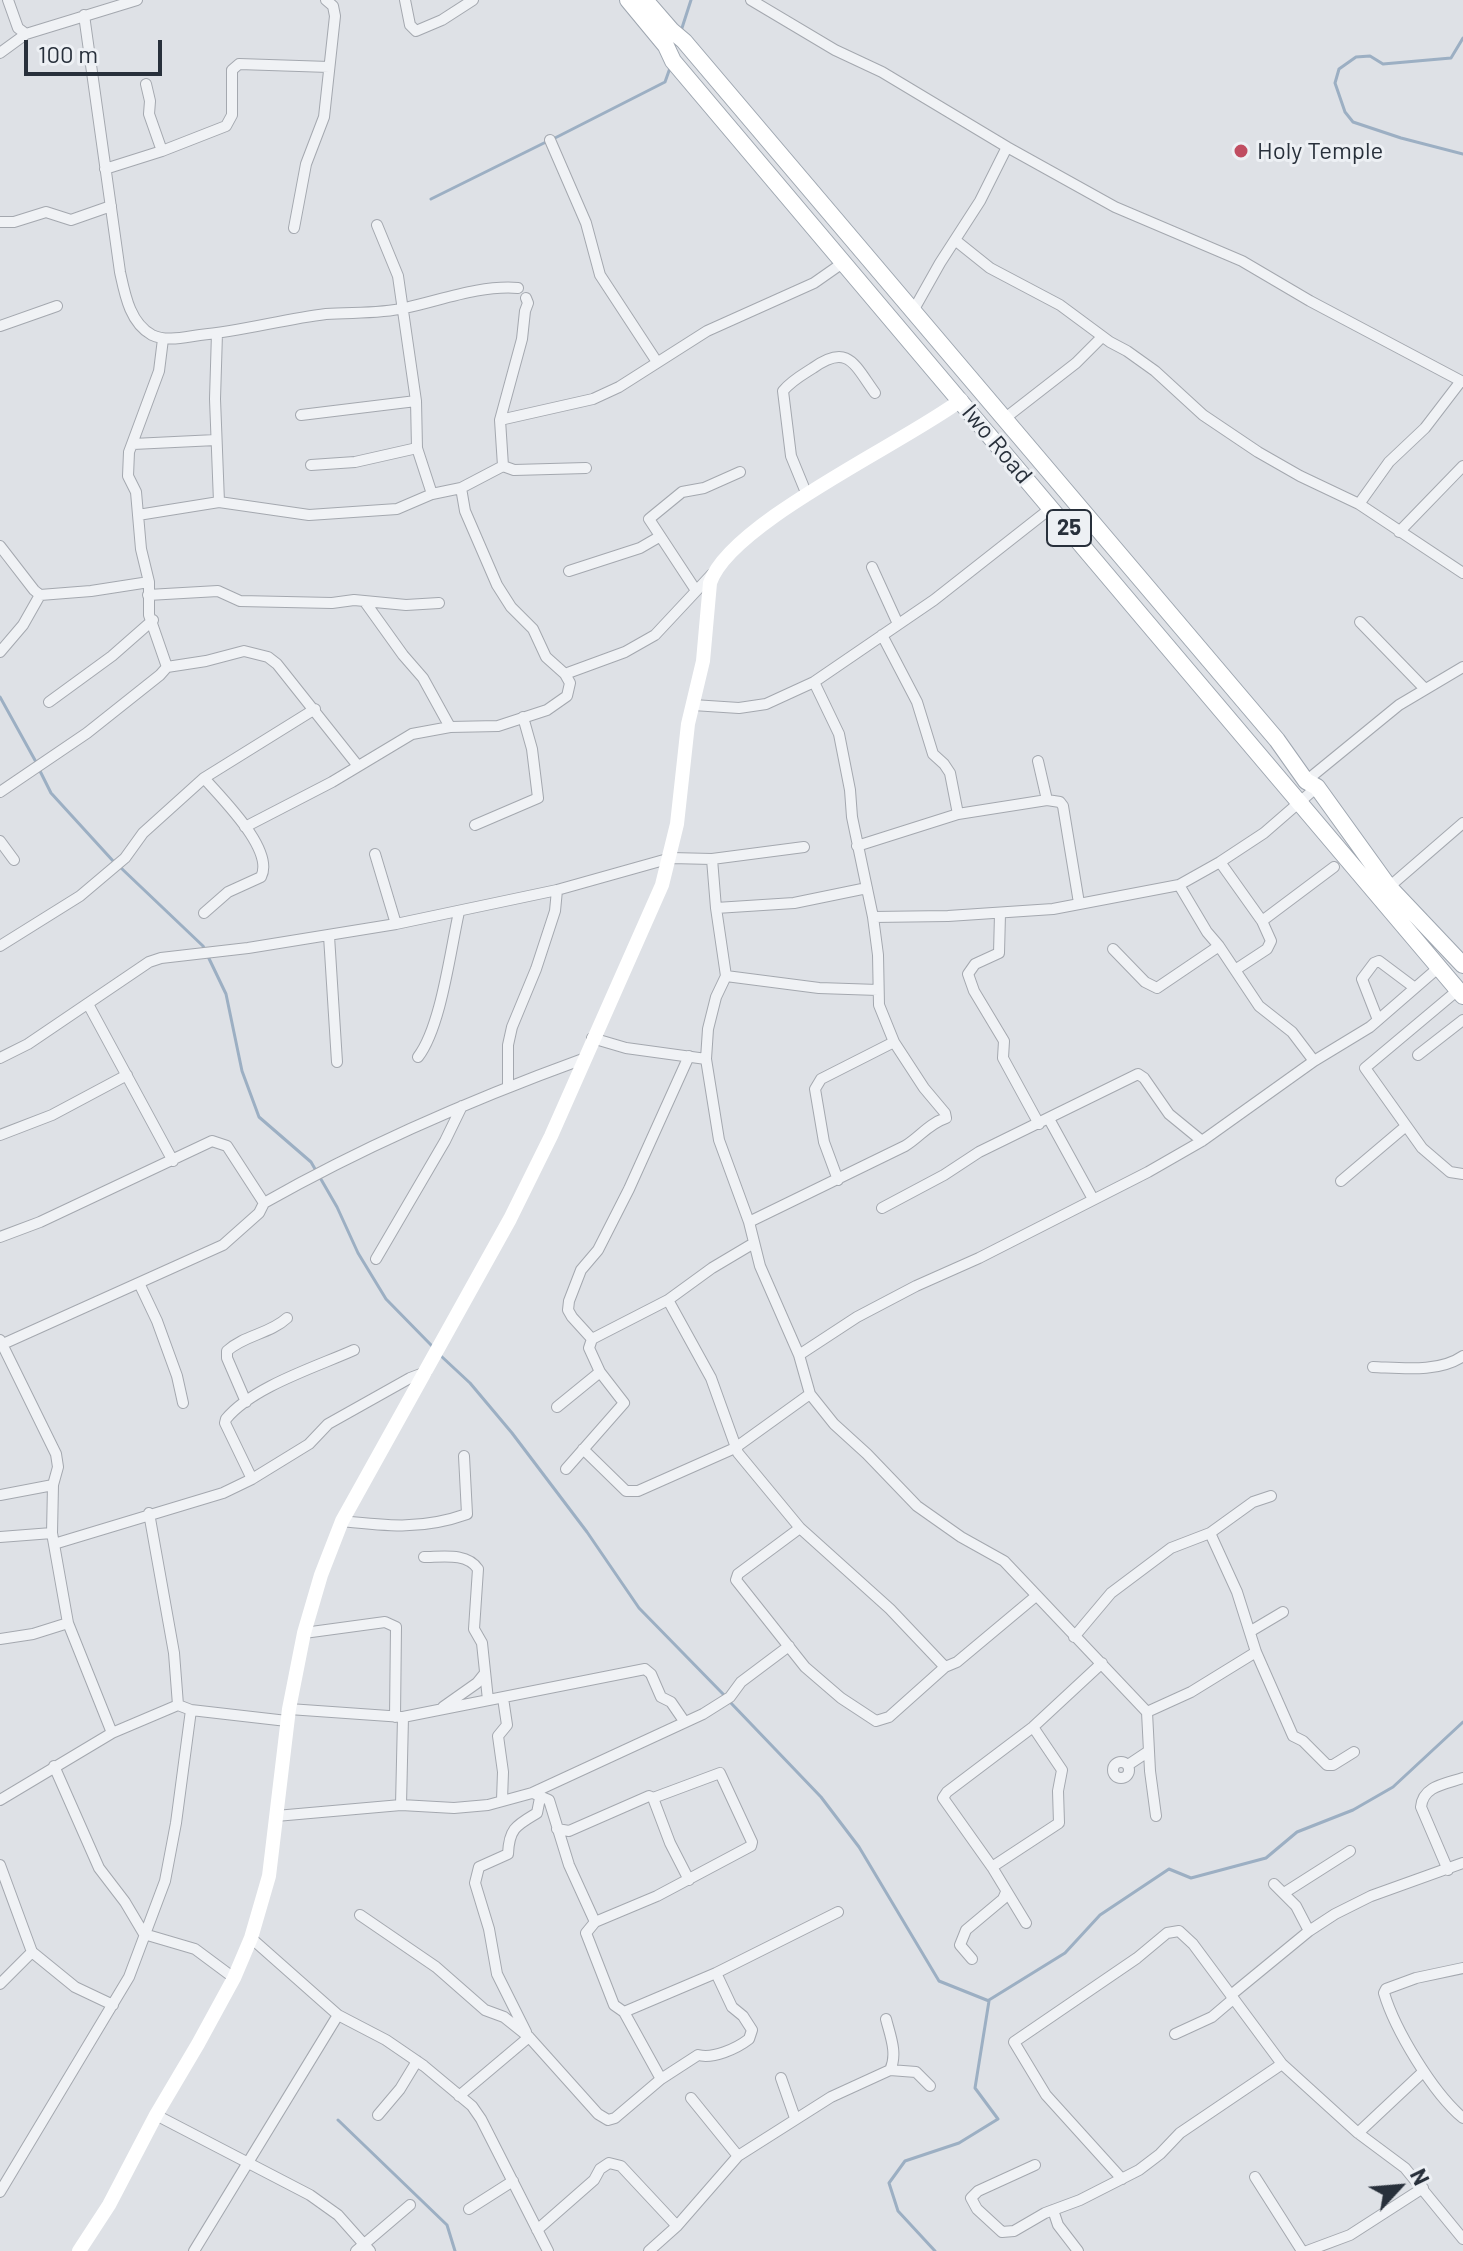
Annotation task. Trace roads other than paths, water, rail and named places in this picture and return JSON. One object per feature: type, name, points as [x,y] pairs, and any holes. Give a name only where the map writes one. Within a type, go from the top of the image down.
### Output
[{"type":"main road","name":"Iwo Road","points":[[628,0],[674,44],[913,311],[1277,740],[1389,887],[1463,965]]},
{"type":"main road","name":"Iwo Road","points":[[645,0],[674,44],[844,262],[1460,993]]},
{"type":"street","points":[[8,0],[18,28],[26,34]]},
{"type":"street","points":[[0,53],[26,34],[137,0]]},
{"type":"street","points":[[294,228],[306,164],[324,117],[335,16],[333,6],[326,0]]},
{"type":"street","points":[[405,0],[410,25],[416,31],[442,20],[473,0]]},
{"type":"street","points":[[751,0],[1115,207],[1242,261],[1322,308],[1462,381],[1425,428],[1389,462],[1359,504]]},
{"type":"street","points":[[84,15],[127,302],[149,334],[163,339],[217,333],[327,314],[402,309],[461,294],[504,287],[518,288]]},
{"type":"street","points":[[105,169],[226,126],[232,115],[231,78],[236,66],[252,63],[329,67]]},
{"type":"street","points":[[146,84],[149,114],[162,151]]},
{"type":"street","points":[[550,140],[586,223],[600,275],[657,362]]},
{"type":"street","points":[[913,311],[980,201],[1007,147]]},
{"type":"street","points":[[0,222],[14,222],[46,212],[71,220],[111,206]]},
{"type":"street","points":[[377,225],[398,276],[416,401],[417,448],[432,494]]},
{"type":"street","points":[[955,240],[990,268],[1060,305],[1155,371],[1203,415],[1258,452],[1359,504],[1463,573]]},
{"type":"street","points":[[500,420],[593,399],[619,387],[707,331],[814,283],[844,262]]},
{"type":"street","points":[[503,466],[500,420],[522,339],[528,303],[526,298]]},
{"type":"street","points":[[0,326],[57,306]]},
{"type":"street","points":[[217,333],[219,502]]},
{"type":"street","points":[[1004,419],[1076,363],[1102,337]]},
{"type":"street","points":[[163,339],[159,371],[129,452],[128,476],[136,492],[141,549],[149,582],[149,615],[167,667]]},
{"type":"street","points":[[807,495],[791,456],[783,391],[826,359],[837,355],[843,356],[857,368],[875,393]]},
{"type":"street","points":[[79,2251],[109,2205],[234,1978],[251,1938],[269,1876],[288,1715],[304,1633],[321,1575],[342,1521],[510,1219],[551,1136],[592,1038],[649,917],[671,858],[688,724],[703,661],[710,583],[714,573],[741,542],[807,495],[961,400]]},
{"type":"street","points":[[301,415],[416,401]]},
{"type":"street","points":[[133,444],[216,440]]},
{"type":"street","points":[[311,465],[355,462],[417,448]]},
{"type":"street","points":[[138,515],[219,502],[309,515],[397,509],[432,494],[461,488],[503,466],[514,470],[586,468]]},
{"type":"street","points":[[1399,532],[1463,466]]},
{"type":"street","points":[[695,589],[649,519],[682,492],[704,488],[740,472]]},
{"type":"street","points":[[245,827],[412,734],[450,727],[485,728],[547,710],[563,700],[570,683],[565,674],[546,657],[533,629],[511,607],[497,585],[465,511],[461,488]]},
{"type":"street","points":[[693,705],[739,708],[766,704],[814,682],[934,600],[1051,508]]},
{"type":"street","points":[[569,571],[640,548],[659,537]]},
{"type":"street","points":[[0,546],[40,595],[149,582]]},
{"type":"street","points":[[872,567],[898,624]]},
{"type":"street","points":[[565,674],[625,652],[655,635],[695,589],[714,573]]},
{"type":"street","points":[[148,595],[218,591],[240,601],[439,603]]},
{"type":"street","points":[[0,652],[23,625],[40,595]]},
{"type":"street","points":[[365,602],[423,678],[450,727]]},
{"type":"street","points":[[49,702],[112,656],[153,620]]},
{"type":"street","points":[[1360,622],[1425,689]]},
{"type":"street","points":[[882,635],[917,702],[933,754],[950,773],[958,814]]},
{"type":"street","points":[[0,792],[99,724],[167,667],[244,651],[258,653],[277,664],[358,766]]},
{"type":"street","points":[[873,917],[1000,914],[1053,909],[1179,885],[1264,833],[1300,802],[1312,784],[1399,705],[1463,667]]},
{"type":"street","points":[[749,1222],[905,1146],[917,1139],[924,1129],[946,1118],[894,1042],[879,1005],[878,955],[873,917],[857,846],[839,734],[814,682]]},
{"type":"street","points":[[0,946],[80,896],[125,858],[143,833],[204,778],[315,709]]},
{"type":"street","points":[[475,825],[538,798],[532,749],[523,717]]},
{"type":"street","points":[[1038,761],[1047,800]]},
{"type":"street","points":[[204,778],[245,827],[262,854],[264,872],[257,881],[228,892],[204,913]]},
{"type":"street","points":[[857,846],[958,814],[1047,800],[1060,802],[1079,903]]},
{"type":"street","points":[[1389,887],[1463,823]]},
{"type":"street","points":[[0,841],[14,860]]},
{"type":"street","points":[[0,1058],[28,1044],[149,962],[329,936],[459,912],[557,890],[671,858],[712,859],[804,847]]},
{"type":"street","points":[[375,854],[396,924]]},
{"type":"street","points":[[712,859],[726,976],[716,997],[708,1029],[706,1059],[719,1140],[749,1222],[769,1290],[799,1355],[810,1394],[834,1424],[917,1506],[961,1537],[1004,1561],[1147,1712],[1156,1816]]},
{"type":"street","points":[[1220,862],[1262,921],[1270,944],[1235,970]]},
{"type":"street","points":[[1262,921],[1334,867]]},
{"type":"street","points":[[1179,885],[1207,932],[1259,1006],[1292,1032],[1314,1061]]},
{"type":"street","points":[[716,908],[794,903],[867,888]]},
{"type":"street","points":[[508,1086],[508,1045],[512,1027],[536,969],[555,911],[557,890]]},
{"type":"street","points":[[418,1057],[425,1047],[441,995],[459,912]]},
{"type":"street","points":[[1000,914],[999,953],[975,964],[968,974],[974,991],[1004,1041],[1003,1058],[1093,1199]]},
{"type":"street","points":[[329,936],[337,1062]]},
{"type":"street","points":[[1113,949],[1145,982],[1157,988],[1219,946]]},
{"type":"street","points":[[1378,1020],[1362,979],[1374,963],[1379,961],[1415,988]]},
{"type":"street","points":[[799,1355],[857,1317],[979,1258],[1202,1141],[1314,1061],[1378,1020],[1438,968]]},
{"type":"street","points":[[726,976],[819,988],[878,990]]},
{"type":"street","points":[[1460,993],[1365,1068],[1406,1126],[1439,1165],[1450,1172],[1463,1174]]},
{"type":"street","points":[[88,1004],[173,1161]]},
{"type":"street","points":[[1418,1055],[1463,1020]]},
{"type":"street","points":[[592,1038],[626,1048],[706,1059]]},
{"type":"street","points":[[838,1180],[824,1142],[815,1089],[821,1079],[894,1042]]},
{"type":"street","points":[[592,1339],[572,1317],[568,1310],[569,1301],[581,1270],[598,1250],[629,1189],[689,1056]]},
{"type":"street","points":[[112,1733],[68,1623],[53,1538],[53,1485],[58,1467],[56,1454],[1,1342],[223,1245],[259,1213],[264,1203],[332,1166],[508,1086],[583,1059]]},
{"type":"street","points":[[882,1208],[979,1152],[1138,1074],[1169,1114],[1202,1141]]},
{"type":"street","points":[[0,1135],[52,1115],[127,1075]]},
{"type":"street","points":[[376,1259],[462,1106]]},
{"type":"street","points":[[1341,1181],[1406,1126]]},
{"type":"street","points":[[0,1237],[40,1222],[212,1141],[227,1146],[264,1203]]},
{"type":"street","points":[[566,1469],[624,1403],[600,1372],[589,1348],[592,1339],[668,1300],[754,1243]]},
{"type":"street","points":[[139,1283],[157,1321],[177,1376],[183,1403]]},
{"type":"street","points":[[668,1300],[711,1378],[735,1448],[800,1528],[890,1609],[945,1667]]},
{"type":"street","points":[[246,1402],[227,1358],[227,1351],[238,1343],[277,1327],[287,1318]]},
{"type":"street","points":[[252,1479],[225,1423],[231,1414],[246,1402],[354,1350]]},
{"type":"street","points":[[1373,1367],[1421,1368],[1456,1361],[1463,1356]]},
{"type":"street","points":[[0,1537],[53,1538],[223,1493],[309,1444],[328,1424],[429,1368]]},
{"type":"street","points":[[557,1407],[600,1372]]},
{"type":"street","points":[[583,1449],[626,1491],[632,1492],[735,1448],[810,1394]]},
{"type":"street","points":[[342,1521],[397,1527],[438,1524],[467,1514],[464,1456]]},
{"type":"street","points":[[0,1495],[53,1485]]},
{"type":"street","points":[[1074,1637],[1111,1593],[1171,1548],[1210,1533],[1253,1502],[1271,1496]]},
{"type":"street","points":[[149,1513],[174,1653],[178,1705]]},
{"type":"street","points":[[800,1528],[736,1577],[737,1582],[805,1667],[841,1698],[876,1721],[889,1717],[945,1667],[957,1662],[1036,1596]]},
{"type":"street","points":[[1210,1533],[1237,1592],[1256,1652],[1293,1736],[1303,1741],[1327,1765],[1333,1765],[1354,1752]]},
{"type":"street","points":[[424,1557],[461,1558],[474,1563],[478,1569],[474,1629],[482,1643],[488,1700]]},
{"type":"street","points":[[1251,1631],[1283,1612]]},
{"type":"street","points":[[304,1633],[385,1622],[396,1627],[401,1805]]},
{"type":"street","points":[[0,1639],[33,1634],[68,1623]]},
{"type":"street","points":[[276,1816],[401,1805],[454,1808],[536,1795],[703,1714],[789,1646]]},
{"type":"street","points":[[1147,1712],[1191,1692],[1256,1652]]},
{"type":"street","points":[[1026,1923],[992,1867],[943,1798],[1033,1727],[1102,1663]]},
{"type":"street","points":[[0,1800],[112,1733],[178,1705],[191,1710],[399,1717],[645,1669],[651,1674],[661,1697],[671,1702],[684,1721]]},
{"type":"street","points":[[440,1709],[477,1683],[485,1673]]},
{"type":"street","points":[[502,1800],[499,1733],[507,1725],[503,1698]]},
{"type":"street","points":[[1,2187],[129,1977],[165,1881],[191,1710]]},
{"type":"street","points":[[992,1867],[1059,1823],[1058,1791],[1062,1770],[1033,1727]]},
{"type":"street","points":[[1128,1765],[1149,1751]]},
{"type":"street","points":[[54,1766],[99,1868],[144,1934],[195,1949],[234,1978]]},
{"type":"street","points":[[557,1829],[569,1831],[645,1796],[653,1798],[720,1773],[752,1842],[751,1846],[689,1880],[595,1922],[586,1933],[614,2005],[624,2012],[661,2079]]},
{"type":"street","points":[[1448,1870],[1421,1807],[1422,1798],[1436,1786],[1463,1778]]},
{"type":"street","points":[[536,1795],[549,1800],[569,1865],[595,1922]]},
{"type":"street","points":[[529,2037],[497,1974],[489,1929],[475,1883],[479,1867],[508,1854],[514,1826],[537,1813],[536,1795]]},
{"type":"street","points":[[653,1798],[670,1843],[689,1880]]},
{"type":"street","points":[[1284,1893],[1350,1851]]},
{"type":"street","points":[[1231,1995],[1309,1931],[1335,1914],[1371,1896],[1463,1863]]},
{"type":"street","points":[[0,1866],[32,1952],[75,1987],[113,2005]]},
{"type":"street","points":[[1274,1884],[1296,1906],[1309,1931]]},
{"type":"street","points":[[972,1959],[960,1945],[966,1930],[1003,1899],[1006,1892]]},
{"type":"street","points":[[624,2012],[716,1973],[838,1912]]},
{"type":"street","points":[[360,1915],[436,1967],[485,2010],[504,2017],[529,2037],[598,2114],[608,2120],[698,2055],[706,2057],[723,2052],[743,2044],[752,2034],[743,2016],[732,2007],[716,1973]]},
{"type":"street","points":[[1122,2179],[1046,2095],[1014,2042],[1137,1958],[1167,1933],[1179,1931],[1187,1936],[1282,2064],[1358,2133],[1405,2168],[1462,2237]]},
{"type":"street","points":[[251,1938],[338,2015],[386,2040],[417,2061],[472,2106],[548,2251]]},
{"type":"street","points":[[0,1984],[32,1952]]},
{"type":"street","points":[[1463,1968],[1416,1978],[1386,1989],[1384,1993],[1423,2072],[1450,2108],[1463,2118]]},
{"type":"street","points":[[1175,2034],[1212,2017],[1232,2000],[1231,1995]]},
{"type":"street","points":[[194,2251],[338,2015]]},
{"type":"street","points":[[886,2019],[893,2046],[894,2063],[890,2070]]},
{"type":"street","points":[[459,2096],[529,2037]]},
{"type":"street","points":[[378,2115],[400,2089],[417,2061]]},
{"type":"street","points":[[1035,2165],[978,2191],[971,2198],[977,2209],[1002,2232],[1014,2231],[1122,2179],[1160,2154],[1180,2133],[1282,2064]]},
{"type":"street","points":[[649,2251],[677,2226],[738,2156],[795,2118],[831,2097],[890,2070],[916,2072],[930,2086]]},
{"type":"street","points":[[1358,2133],[1423,2072]]},
{"type":"street","points":[[781,2078],[795,2118]]},
{"type":"street","points":[[691,2098],[738,2156]]},
{"type":"street","points":[[156,2115],[310,2195],[338,2215],[364,2249],[410,2205]]},
{"type":"street","points":[[537,2230],[609,2163],[621,2166],[677,2226]]},
{"type":"street","points":[[1255,2177],[1305,2251],[1350,2235],[1423,2188]]},
{"type":"street","points":[[469,2209],[513,2181]]},
{"type":"street","points":[[1053,2210],[1058,2225],[1078,2251]]},
{"type":"waterway","points":[[681,31],[691,0]]},
{"type":"waterway","points":[[1463,38],[1451,58],[1383,64],[1370,56],[1356,57],[1339,69],[1335,83],[1345,112],[1353,122],[1463,154]]},
{"type":"waterway","points":[[553,139],[665,82],[670,68]]},
{"type":"waterway","points":[[431,199],[546,142]]},
{"type":"waterway","points":[[0,697],[36,762]]},
{"type":"waterway","points":[[39,769],[51,793],[114,862]]},
{"type":"waterway","points":[[120,867],[203,946],[226,994],[242,1071],[259,1117],[311,1162],[337,1207],[358,1253],[386,1299],[433,1347]]},
{"type":"waterway","points":[[441,1356],[470,1383],[512,1433],[587,1532],[639,1608],[725,1696]]},
{"type":"waterway","points":[[730,1702],[821,1797],[859,1847],[939,1981],[989,2001]]},
{"type":"waterway","points":[[989,2000],[1065,1953],[1100,1915],[1169,1869],[1191,1878],[1266,1858],[1297,1832],[1353,1810],[1393,1787],[1463,1722]]},
{"type":"waterway","points":[[935,2251],[898,2211],[889,2183],[905,2161],[959,2143],[998,2119],[975,2088],[989,2001]]},
{"type":"waterway","points":[[338,2120],[447,2225],[455,2251]]},
{"type":"place","name":"Holy Temple","points":[[1241,151]]}]
